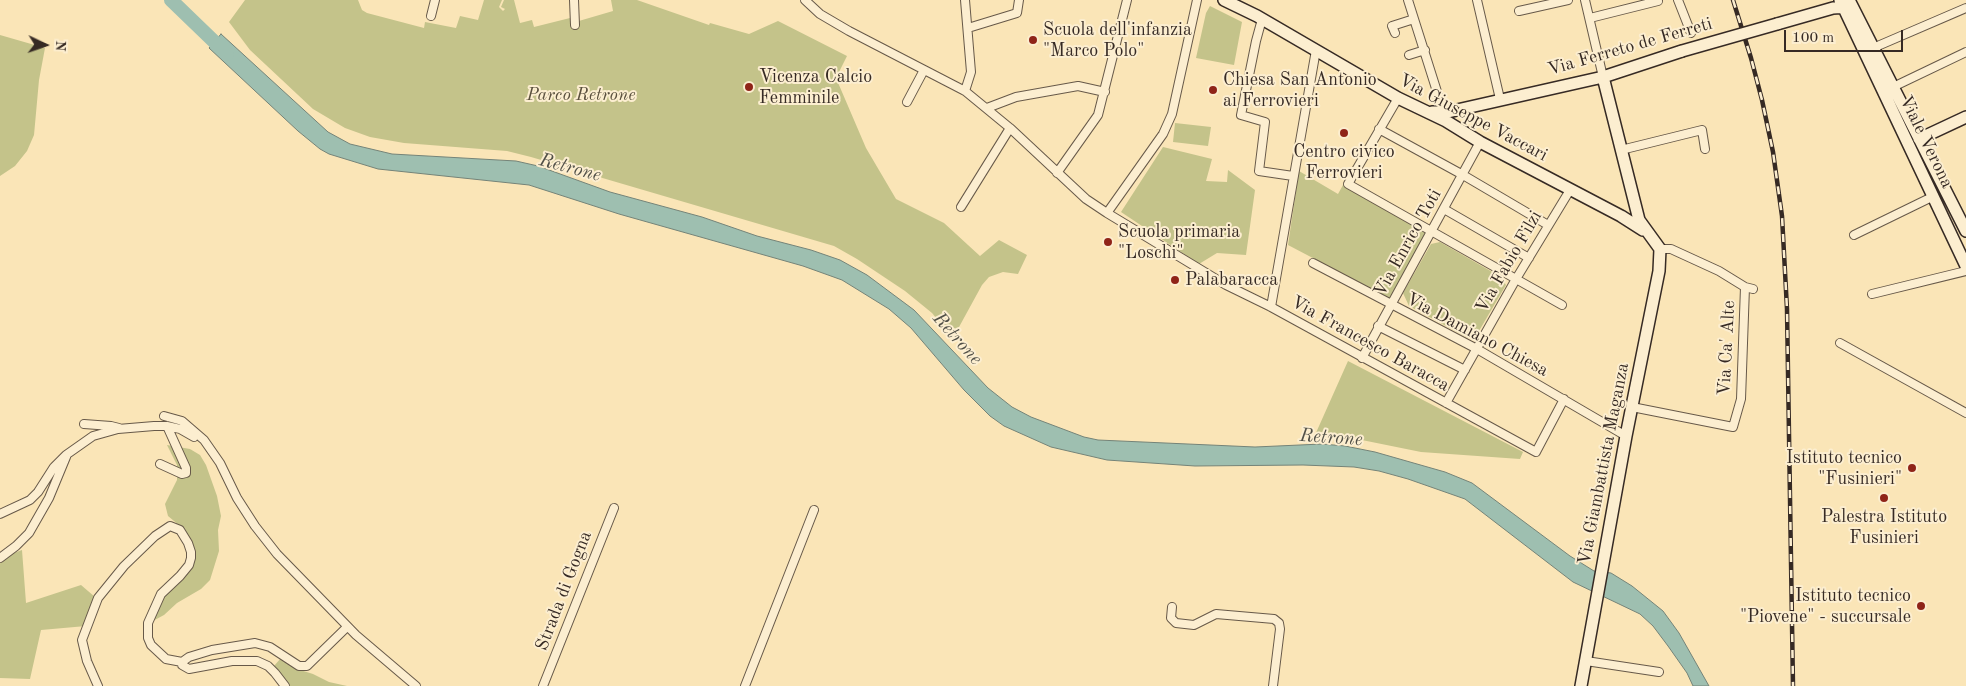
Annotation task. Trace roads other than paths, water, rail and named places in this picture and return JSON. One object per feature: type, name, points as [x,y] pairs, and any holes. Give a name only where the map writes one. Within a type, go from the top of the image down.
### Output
[{"type":"main road","name":"Via Giuseppe Vaccari","points":[[1224,0],[1260,18],[1398,98],[1428,112]]},
{"type":"main road","name":"Via Ferreto de Ferreti","points":[[1816,13],[1829,6],[1832,0]]},
{"type":"main road","name":"Via Ferreto de Ferreti","points":[[1428,112],[1447,116],[1500,99],[1603,77],[1682,51],[1816,13],[1845,2],[1852,10],[1859,31]]},
{"type":"main road","name":"Viale Verona","points":[[1816,13],[1830,14],[1844,19],[1859,31],[1873,48],[1966,231]]},
{"type":"main road","name":"Viale Verona","points":[[1859,31],[1966,266]]},
{"type":"main road","points":[[1603,77],[1638,220],[1660,249]]},
{"type":"main road","name":"Via Giuseppe Vaccari","points":[[1447,116],[1480,142],[1645,230]]},
{"type":"main road","points":[[1919,139],[1966,117]]},
{"type":"main road","points":[[1621,216],[1628,213],[1633,201]]},
{"type":"main road","name":"Via Giambattista Maganza","points":[[1582,686],[1626,436],[1659,271],[1660,249]]},
{"type":"street","points":[[431,16],[435,0]]},
{"type":"street","points":[[574,0],[575,25]]},
{"type":"street","name":"Via Francesco Baracca","points":[[805,0],[820,14],[965,91],[1010,128],[1086,199],[1107,213],[1226,285],[1536,452],[1564,399]]},
{"type":"street","points":[[965,0],[971,72],[965,91]]},
{"type":"street","points":[[968,28],[1017,13],[1019,0]]},
{"type":"street","points":[[1057,173],[1098,115],[1106,92],[1127,0]]},
{"type":"street","points":[[1107,213],[1164,134],[1172,114],[1197,0]]},
{"type":"street","points":[[1408,0],[1440,101],[1447,116]]},
{"type":"street","points":[[1477,0],[1500,99]]},
{"type":"street","points":[[1585,0],[1603,77]]},
{"type":"street","points":[[1678,0],[1692,32]]},
{"type":"street","points":[[1519,11],[1563,1]]},
{"type":"street","points":[[1590,18],[1658,1]]},
{"type":"street","points":[[1873,48],[1966,8]]},
{"type":"street","points":[[1260,18],[1241,116],[1264,122],[1259,171],[1293,176]]},
{"type":"street","points":[[1395,33],[1392,26],[1414,19]]},
{"type":"street","points":[[1271,308],[1316,50]]},
{"type":"street","points":[[1409,55],[1425,50]]},
{"type":"street","points":[[1893,87],[1966,52]]},
{"type":"street","points":[[907,102],[924,70]]},
{"type":"street","points":[[987,108],[1016,97],[1078,86],[1106,92]]},
{"type":"street","points":[[1398,98],[1348,184],[1562,305]]},
{"type":"street","points":[[961,207],[1010,128]]},
{"type":"street","points":[[1379,129],[1548,225]]},
{"type":"street","points":[[1621,150],[1702,130],[1705,149]]},
{"type":"street","name":"Via Enrico Toti","points":[[1362,358],[1480,142]]},
{"type":"street","name":"Via Fabio Filzi","points":[[1446,403],[1516,278],[1570,190]]},
{"type":"street","points":[[1854,235],[1934,196]]},
{"type":"street","points":[[1444,209],[1529,258]]},
{"type":"street","name":"Via Ca' Alte","points":[[1632,407],[1733,427],[1741,399],[1749,288],[1719,271],[1671,249],[1660,249]]},
{"type":"street","name":"Via Damiano Chiesa","points":[[1313,263],[1477,349],[1626,436]]},
{"type":"street","points":[[1872,294],[1966,271]]},
{"type":"street","points":[[1378,326],[1465,370]]},
{"type":"street","points":[[1840,342],[1966,413]]},
{"type":"street","points":[[164,416],[182,421],[204,440],[220,463],[237,498],[277,554],[348,627],[416,686]]},
{"type":"street","points":[[84,424],[111,426],[121,429]]},
{"type":"street","points":[[0,514],[30,500],[38,492],[54,467],[66,455],[93,436],[121,429],[167,426],[188,432],[212,453]]},
{"type":"street","points":[[160,464],[182,474],[186,473],[186,468],[167,426]]},
{"type":"street","points":[[0,558],[29,533],[49,498],[64,465],[66,455]]},
{"type":"street","name":"Strada di Gogna","points":[[543,686],[614,508]]},
{"type":"street","points":[[745,686],[814,510]]},
{"type":"street","points":[[98,686],[87,661],[82,640],[98,598],[124,566],[154,536],[170,526],[180,530],[184,536],[191,552],[191,558],[189,565],[180,576],[161,594],[148,623],[147,630],[151,645],[160,655],[173,662],[182,662],[189,657],[212,650],[255,643],[270,647],[299,666],[308,666],[348,627]]},
{"type":"street","points":[[1172,607],[1171,618],[1176,623],[1194,625],[1216,614],[1274,619],[1279,623],[1280,629],[1273,686]]},
{"type":"street","points":[[182,662],[189,669],[232,661],[257,661],[275,672],[286,686]]},
{"type":"street","points":[[1586,661],[1659,672]]},
{"type":"waterway","name":"Retrone","points":[[171,0],[227,54]]},
{"type":"railway","points":[[1733,0],[1762,100],[1773,152],[1782,216],[1787,309],[1793,686]]},
{"type":"place","name":"Scuola dell'infanzia \"Marco Polo\"","points":[[1033,40]]},
{"type":"place","name":"Vicenza Calcio Femminile","points":[[749,87]]},
{"type":"place","name":"Chiesa San Antonio ai Ferrovieri","points":[[1213,90]]},
{"type":"place","name":"Centro civico Ferrovieri","points":[[1344,133]]},
{"type":"place","name":"Scuola primaria \"Loschi\"","points":[[1108,242]]},
{"type":"place","name":"Palabaracca","points":[[1175,280]]},
{"type":"place","name":"Istituto tecnico \"Fusinieri\"","points":[[1912,468]]},
{"type":"place","name":"Palestra Istituto Fusinieri","points":[[1884,498]]},
{"type":"place","name":"Istituto tecnico \"Piovene\" - succursale","points":[[1921,606]]},
{"type":"park label","name":"Parco Retrone","points":[[581,95]]}]
